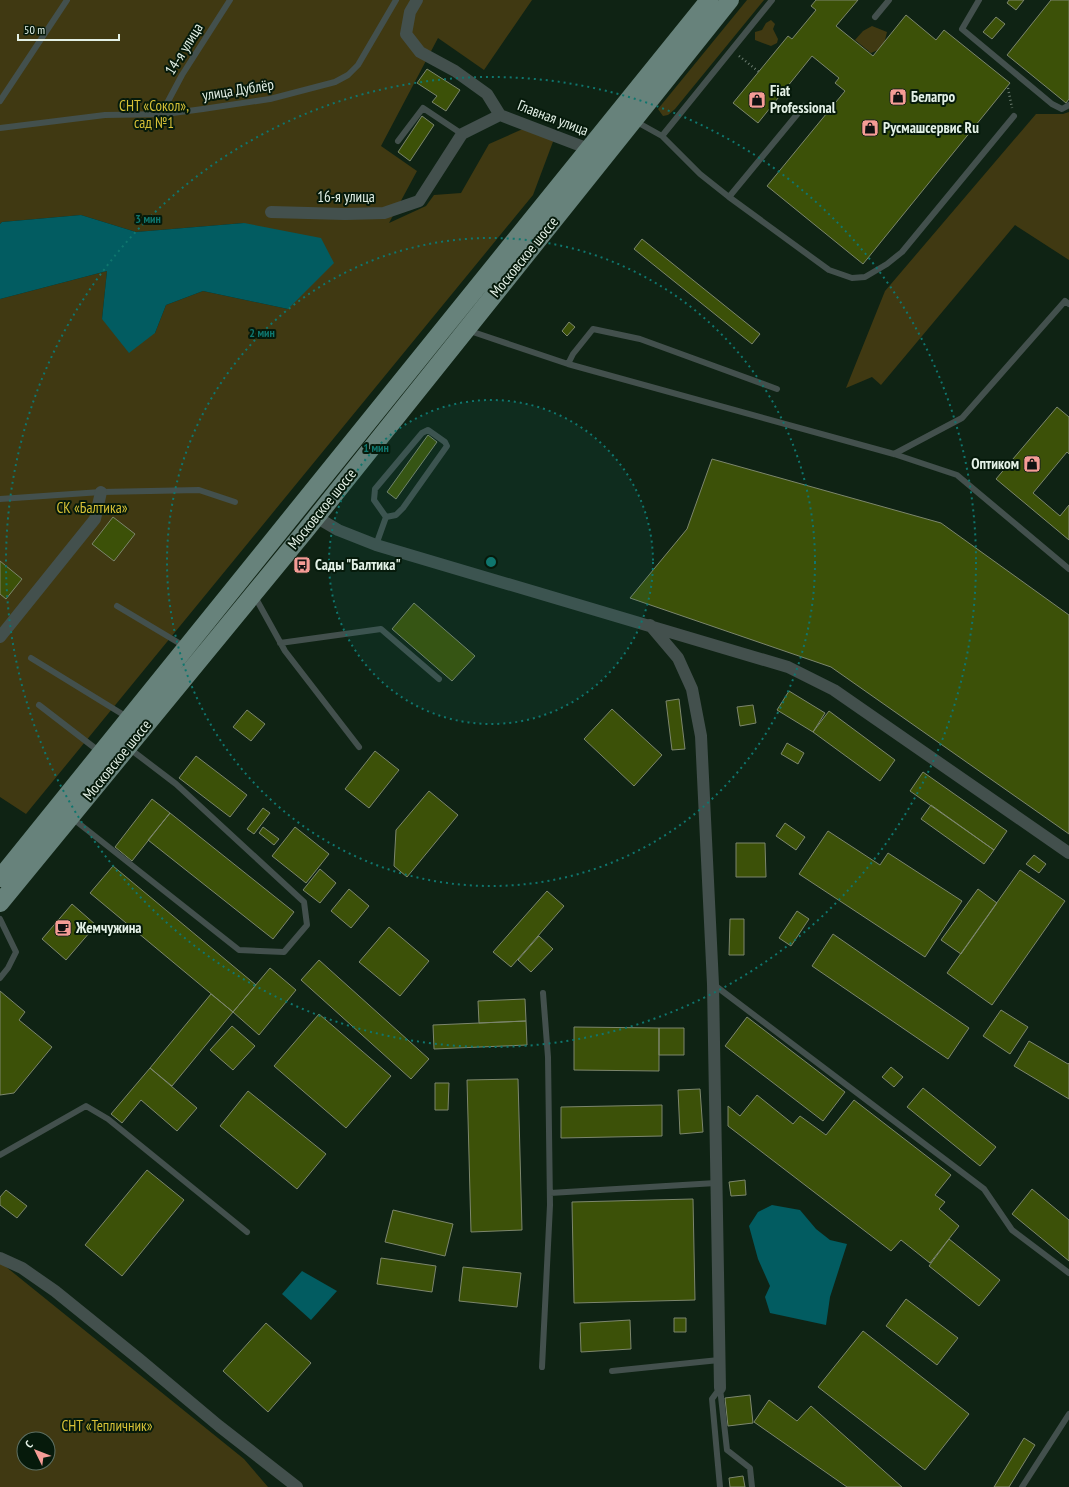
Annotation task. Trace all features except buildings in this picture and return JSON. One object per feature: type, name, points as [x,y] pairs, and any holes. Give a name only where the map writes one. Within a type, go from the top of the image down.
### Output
[{"type":"main road","name":"Московское шоссе","points":[[2,872],[302,506],[709,0]]},
{"type":"main road","name":"Московское шоссе","points":[[0,903],[316,517],[730,0]]},
{"type":"main road","points":[[302,506],[316,517]]},
{"type":"street","name":"Главная улица","points":[[417,0],[410,12],[406,34],[420,52],[455,71],[487,94],[500,115],[589,149]]},
{"type":"street","points":[[462,134],[500,115]]},
{"type":"street","name":"16-я улица","points":[[271,212],[345,214],[384,213],[419,201],[462,134]]},
{"type":"street","points":[[0,637],[95,519],[101,492]]},
{"type":"street","points":[[316,517],[338,530],[376,545],[788,667],[834,690],[1069,853]]},
{"type":"street","points":[[650,625],[678,658],[692,690],[700,736],[713,984],[720,1388]]},
{"type":"street","points":[[0,1258],[22,1268],[55,1292],[139,1359],[219,1426],[297,1487]]},
{"type":"lane","points":[[0,101],[67,0]]},
{"type":"lane","name":"14-я улица","points":[[165,114],[166,105],[179,81],[230,0]]},
{"type":"lane","name":"улица Дублёр","points":[[0,128],[105,116],[165,114],[270,99],[334,82],[348,75],[358,65],[396,0]]},
{"type":"lane","points":[[662,136],[772,0]]},
{"type":"lane","points":[[875,17],[890,0]]},
{"type":"lane","points":[[979,0],[962,29],[1052,104],[1062,109],[1069,105]]},
{"type":"lane","points":[[729,197],[804,106]]},
{"type":"lane","points":[[398,141],[423,108],[462,134]]},
{"type":"lane","points":[[633,120],[662,136],[700,174],[829,270],[852,278],[865,277],[887,264],[902,252],[1014,116]]},
{"type":"lane","points":[[894,454],[962,418],[1065,301],[1069,304]]},
{"type":"lane","points":[[568,364],[573,354],[593,329],[640,339],[777,389]]},
{"type":"lane","points":[[466,330],[568,364],[894,454],[957,475],[1069,569]]},
{"type":"lane","points":[[428,430],[445,442],[448,446],[403,508],[396,515],[386,517],[374,500],[375,489],[422,433],[428,430]]},
{"type":"lane","points":[[0,499],[101,492],[199,490],[235,502]]},
{"type":"lane","points":[[376,545],[386,517]]},
{"type":"lane","points":[[253,594],[285,651],[359,748]]},
{"type":"lane","points":[[117,606],[187,647]]},
{"type":"lane","points":[[280,643],[381,629],[439,679]]},
{"type":"lane","points":[[31,658],[129,718]]},
{"type":"lane","points":[[40,705],[101,753]]},
{"type":"lane","points":[[71,816],[239,950],[284,952],[307,925],[304,902],[176,784],[128,747]]},
{"type":"lane","points":[[0,919],[16,952],[8,968],[0,978]]},
{"type":"lane","points":[[713,984],[984,1189],[1012,1230],[1069,1273]]},
{"type":"lane","points":[[542,1367],[550,1193],[548,1057],[543,993]]},
{"type":"lane","points":[[0,1155],[86,1106],[108,1119],[247,1232]]},
{"type":"lane","points":[[550,1193],[716,1183]]},
{"type":"lane","points":[[612,1371],[719,1360]]},
{"type":"lane","points":[[720,1388],[712,1399],[720,1487]]},
{"type":"lane","points":[[720,1388],[727,1450],[750,1468],[752,1487]]},
{"type":"lane","points":[[1022,1487],[1069,1414]]},
{"type":"path","points":[[732,50],[759,72]]},
{"type":"path","points":[[1008,88],[1014,116]]},
{"type":"green space","points":[[0,0],[532,0],[484,70],[438,38],[381,146],[417,171],[389,223],[426,206],[434,195],[461,193],[489,144],[525,128],[554,139],[533,195],[26,814],[0,797],[0,299],[107,271],[102,319],[155,333],[166,305],[203,291],[288,309],[244,223],[136,232],[81,215],[2,222],[0,224]]},
{"type":"green space","points":[[747,0],[764,0],[675,109],[668,115],[663,116],[658,109]]},
{"type":"green space","points":[[771,20],[775,24],[773,29],[778,39],[777,43],[771,46],[755,40],[755,32],[762,30],[766,23]]},
{"type":"green space","points":[[872,26],[887,32],[883,48],[871,53],[855,40],[863,31]]},
{"type":"green space","points":[[1069,112],[1069,260],[1015,225],[881,385],[872,377],[846,388],[885,291],[1036,114],[1063,114]]},
{"type":"green space","name":"СНТ «Тепличник»","points":[[0,1262],[244,1459],[268,1487],[0,1487]]},
{"type":"water","points":[[81,215],[136,232],[244,223],[321,238],[334,263],[288,309],[203,291],[166,305],[155,333],[129,353],[102,319],[107,271],[0,299],[0,224],[2,222]]},
{"type":"water","points":[[772,1205],[800,1210],[816,1229],[830,1240],[847,1244],[830,1297],[826,1325],[770,1313],[765,1297],[770,1286],[758,1259],[749,1226],[758,1212]]},
{"type":"water","points":[[302,1271],[337,1291],[311,1320],[282,1294]]},
{"type":"place","name":"Белагро","points":[[898,97]]},
{"type":"place","name":"Fiat Professional","points":[[757,100]]},
{"type":"place","name":"Русмашсервис Ru","points":[[870,128]]},
{"type":"place","name":"Оптиком","points":[[1032,464]]},
{"type":"place","name":"Сады \"Балтика\"","points":[[302,565]]},
{"type":"place","name":"Жемчужина","points":[[63,928]]},
{"type":"park label","name":"СНТ «Сокол», сад №1","points":[[154,114]]},
{"type":"park label","name":"СК «Балтика»","points":[[92,508]]}]
